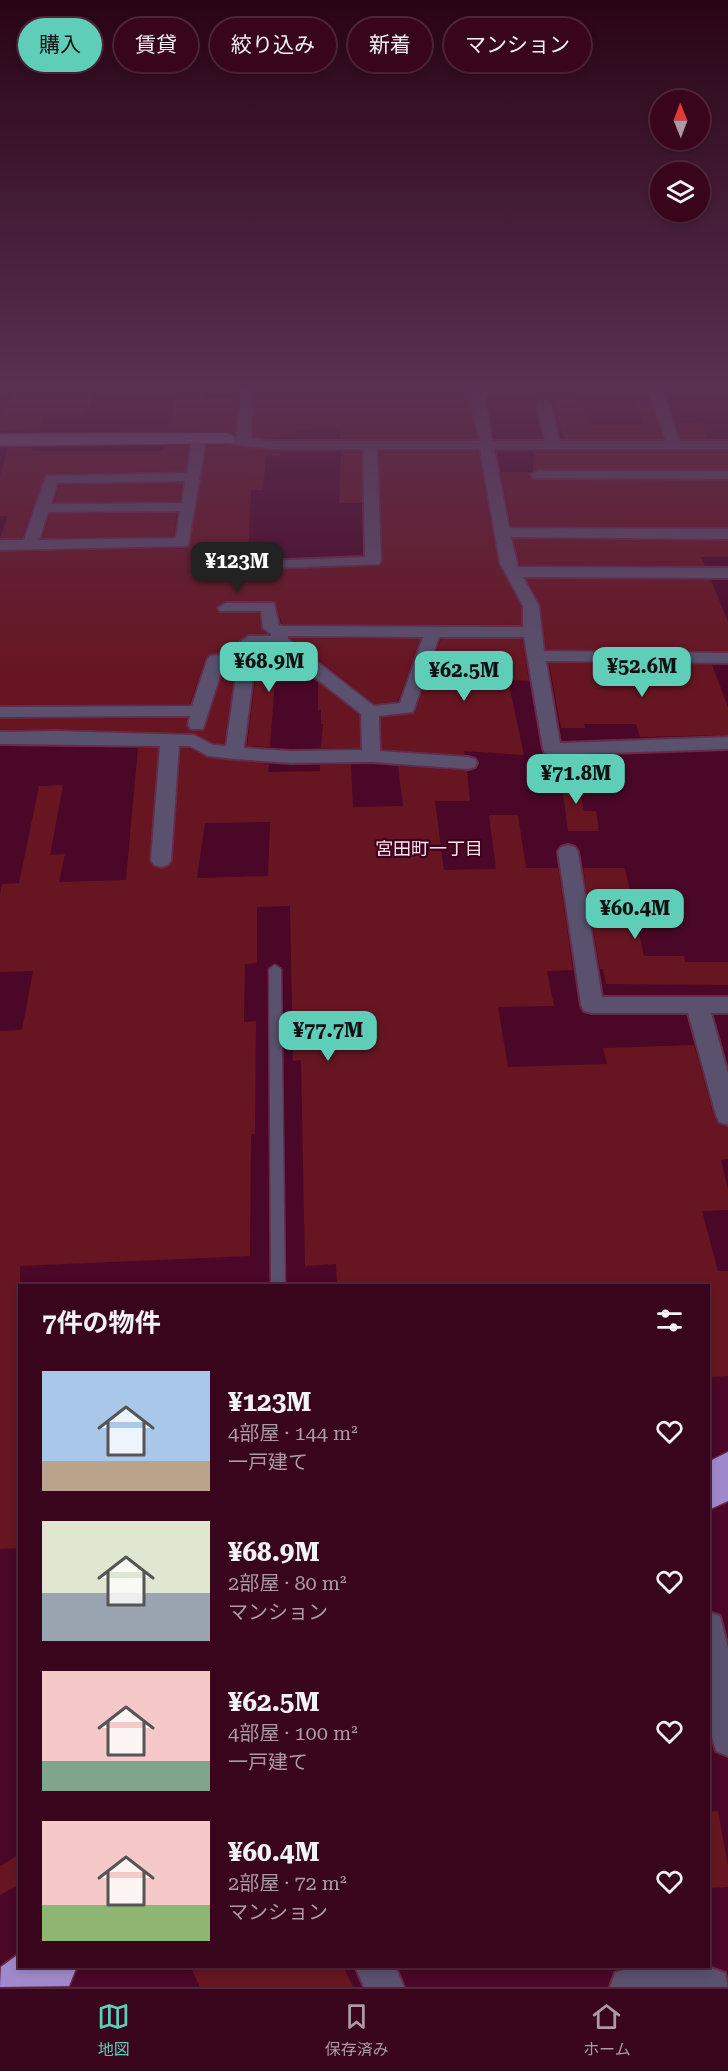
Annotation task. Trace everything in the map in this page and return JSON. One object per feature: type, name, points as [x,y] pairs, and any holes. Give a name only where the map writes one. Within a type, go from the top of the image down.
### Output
[{"type":"highway","points":[[710,1487],[728,1474]]},
{"type":"street","points":[[30,545],[50,482]]},
{"type":"street","points":[[0,545],[183,543],[192,482]]},
{"type":"street","points":[[232,567],[373,561],[370,482]]},
{"type":"street","points":[[492,482],[508,563],[531,606],[532,632],[552,749],[728,743]]},
{"type":"street","points":[[41,508],[189,507]]},
{"type":"street","points":[[502,532],[728,534]]},
{"type":"street","points":[[513,572],[728,573]]},
{"type":"street","points":[[226,608],[268,606],[271,628],[370,712],[407,708],[434,631]]},
{"type":"street","points":[[234,753],[249,641],[280,636],[434,631],[532,632]]},
{"type":"street","points":[[536,656],[728,658]]},
{"type":"street","points":[[194,741],[204,693],[216,660]]},
{"type":"street","points":[[0,712],[200,711]]},
{"type":"street","points":[[370,712],[371,756]]},
{"type":"street","points":[[0,738],[194,741],[208,750],[234,753],[371,756],[468,763]]},
{"type":"street","points":[[161,860],[170,741]]},
{"type":"street","points":[[568,852],[592,1005],[728,1005]]},
{"type":"street","points":[[697,1005],[728,1115]]},
{"type":"street","points":[[710,1639],[728,1739]]},
{"type":"street","points":[[375,1968],[385,1987]]},
{"type":"street","points":[[629,1987],[662,1985],[711,1987]]},
{"type":"lane","points":[[274,969],[278,1284]]},
{"type":"building","points":[[0,482],[42,482],[22,538],[0,538],[8,516],[0,516]]},
{"type":"building","points":[[201,482],[264,482],[263,490],[251,490],[248,559],[231,560],[222,567],[226,572],[379,566],[383,561],[380,482],[483,482],[498,563],[521,607],[521,625],[282,624],[275,601],[226,601],[216,608],[218,612],[259,613],[261,628],[267,634],[249,634],[239,641],[224,744],[214,743],[194,733],[56,729],[0,730],[0,719],[187,718],[186,725],[189,730],[204,731],[227,661],[222,654],[210,654],[205,659],[190,704],[0,705],[0,552],[189,548]]},
{"type":"building","points":[[340,482],[362,482],[362,503],[339,503]]},
{"type":"building","points":[[503,482],[728,482],[728,527],[511,526]]},
{"type":"building","points":[[182,483],[180,501],[54,502],[59,485]]},
{"type":"building","points":[[177,513],[174,536],[42,538],[50,514]]},
{"type":"building","points":[[514,539],[728,541],[728,557],[701,557],[705,566],[520,565]]},
{"type":"building","points":[[527,579],[711,580],[728,622],[728,651],[546,649],[541,606]]},
{"type":"building","points":[[291,638],[420,639],[398,701],[375,704]]},
{"type":"building","points":[[441,639],[522,639],[529,681],[508,680],[524,755],[464,751],[465,755],[382,749],[381,718],[415,713]]},
{"type":"building","points":[[259,648],[274,648],[313,679],[275,680],[270,747],[247,746]]},
{"type":"building","points":[[549,663],[712,665],[728,707],[728,735],[640,737],[636,724],[584,724],[585,728],[561,728]]},
{"type":"building","points":[[318,682],[359,715],[360,748],[321,748],[323,724],[321,724],[321,710],[318,710]]},
{"type":"building","points":[[138,748],[158,748],[149,860],[152,866],[160,869],[169,867],[173,860],[181,748],[189,748],[208,758],[269,764],[268,772],[320,771],[320,765],[351,764],[353,807],[403,806],[398,766],[467,771],[470,801],[435,801],[444,870],[496,869],[489,815],[518,815],[526,868],[558,868],[573,970],[547,971],[554,1006],[498,1007],[508,1067],[607,1064],[603,1048],[694,1045],[714,1116],[718,1124],[728,1127],[728,1159],[721,1160],[728,1189],[728,1210],[702,1211],[718,1271],[728,1271],[728,1376],[710,1377],[710,1284],[337,1284],[336,1264],[305,1266],[301,1060],[293,1061],[290,906],[257,907],[257,963],[245,964],[244,1022],[256,1021],[255,1134],[251,1134],[250,1256],[20,1266],[20,1284],[18,1284],[18,1548],[0,1549],[0,1031],[22,1030],[33,971],[0,972],[0,895],[2,884],[19,883],[39,786],[63,785],[50,855],[65,854],[59,882],[126,880]],"holes":[[[270,822],[268,876],[197,878],[205,823]]]},
{"type":"building","points":[[574,767],[584,811],[596,811],[599,831],[568,831],[560,769]]},
{"type":"building","points":[[583,868],[625,868],[644,956],[684,956],[685,962],[728,962],[728,985],[606,984],[603,969],[600,969]]},
{"type":"building","points":[[718,1811],[728,1866],[728,1887],[710,1888],[710,1812]]},
{"type":"building","points":[[18,1855],[18,1885],[0,1895],[0,1866]]},
{"type":"building","points":[[191,1968],[344,1968],[353,1987],[200,1987]]},
{"type":"district","name":"宮田町一丁目","points":[[429,848]]}]
